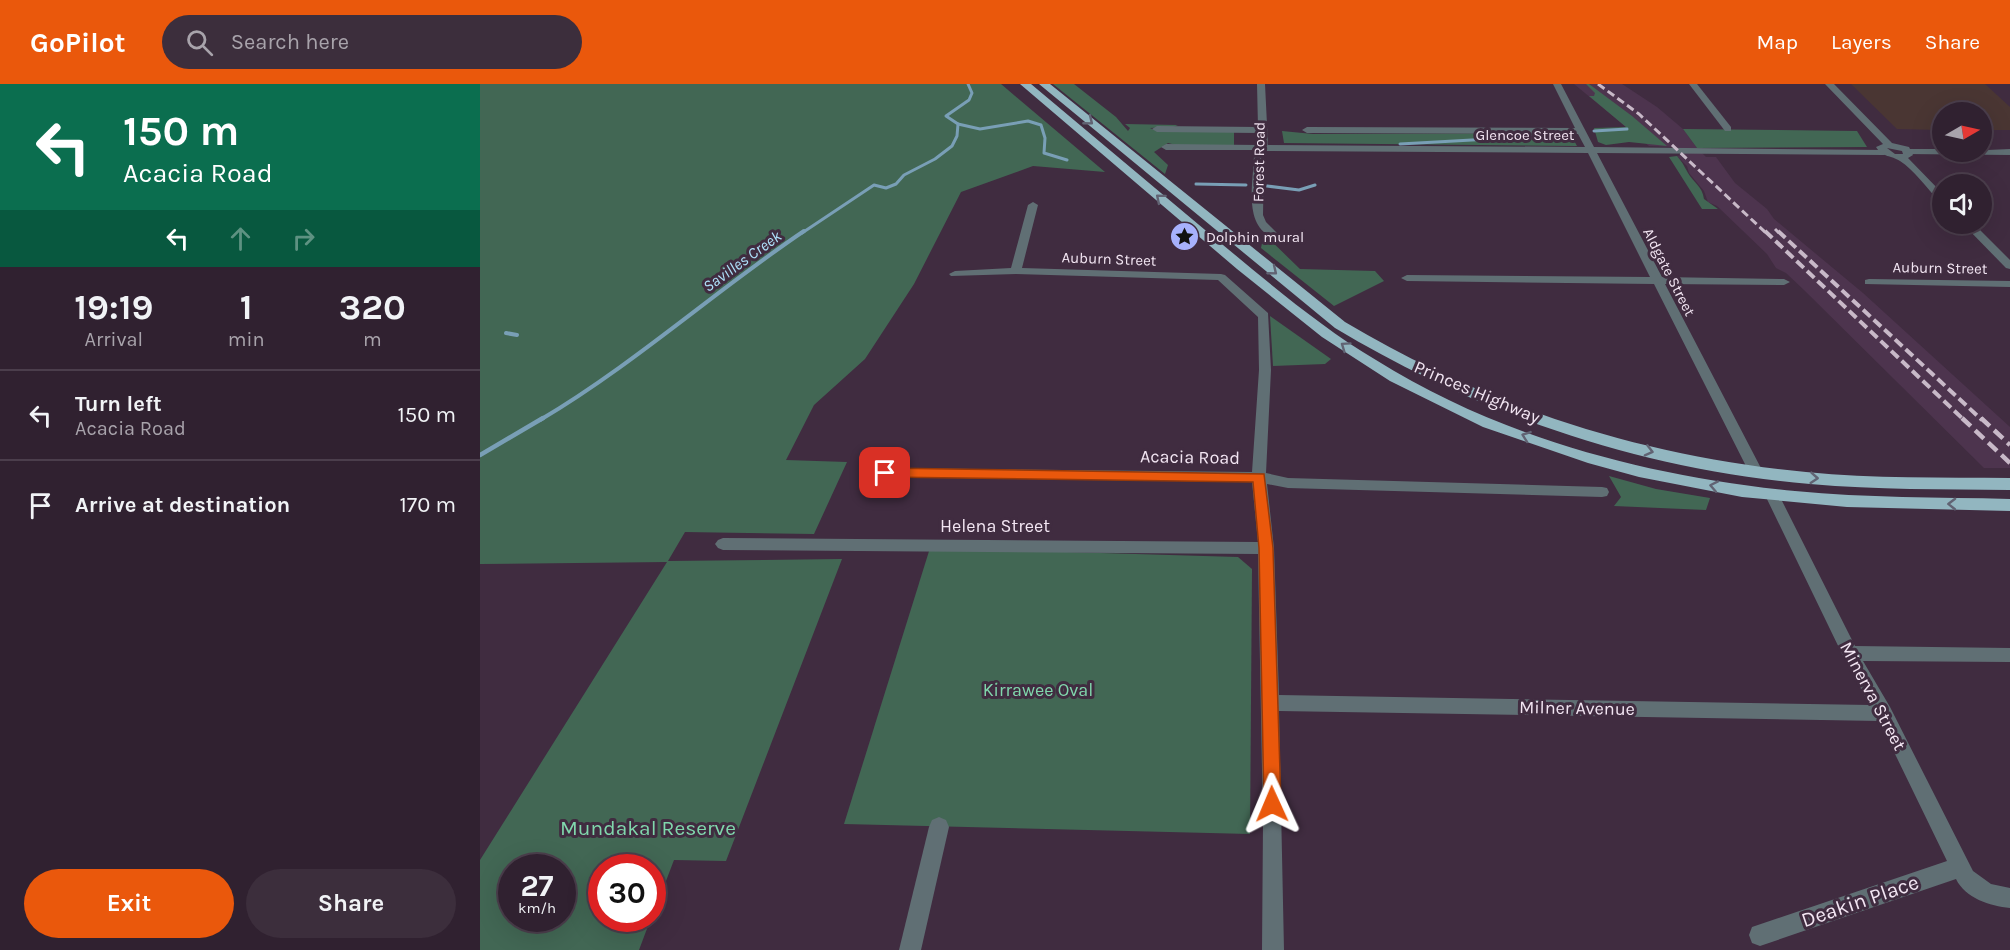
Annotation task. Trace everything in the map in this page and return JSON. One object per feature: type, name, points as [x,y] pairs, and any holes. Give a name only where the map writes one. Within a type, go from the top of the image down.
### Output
[{"type":"highway","name":"Princes Highway","points":[[1025,84],[1301,314],[1394,378],[1478,417],[1566,449],[1655,474],[1724,488],[1772,495],[1872,502],[2010,505]]},
{"type":"highway","name":"Princes Highway","points":[[1044,84],[1340,325],[1401,362],[1490,402],[1593,436],[1664,455],[1756,472],[1852,481],[2006,484]]},
{"type":"street","name":"Forest Road","points":[[1261,84],[1263,148],[1260,154],[1258,215],[1261,223],[1273,234]]},
{"type":"street","name":"Aldgate Street","points":[[1557,84],[1756,472]]},
{"type":"street","points":[[1694,84],[1728,129]]},
{"type":"street","points":[[1829,84],[1886,148],[1905,154],[2010,152]]},
{"type":"street","points":[[1157,129],[1261,130]]},
{"type":"street","name":"Glencoe Street","points":[[1307,130],[1581,131]]},
{"type":"street","name":"Glencoe Street","points":[[1166,147],[1592,150],[1886,148]]},
{"type":"street","points":[[1905,154],[1932,186]]},
{"type":"street","points":[[1016,271],[1033,205]]},
{"type":"street","points":[[1978,234],[2010,266]]},
{"type":"street","name":"Auburn Street","points":[[955,274],[1016,271],[1221,277],[1264,316],[1259,477]]},
{"type":"street","points":[[1407,278],[1784,282]]},
{"type":"street","name":"Auburn Street","points":[[1869,282],[2010,284]]},
{"type":"street","name":"Acacia Road","points":[[885,473],[1259,477],[1288,483],[1602,492]]},
{"type":"street","points":[[1259,477],[1266,548],[1273,950]]},
{"type":"street","name":"Minerva Street","points":[[1772,495],[1850,653],[1884,713],[1965,878],[1981,891],[2010,898]]},
{"type":"street","name":"Helena Street","points":[[723,544],[1266,548]]},
{"type":"street","points":[[1850,653],[2010,655]]},
{"type":"street","name":"Milner Avenue","points":[[1270,703],[1884,713]]},
{"type":"street","points":[[910,950],[939,827]]},
{"type":"street","name":"Deakin Place","points":[[1760,935],[1960,867]]},
{"type":"shaded area","points":[[1574,84],[1622,84],[1657,107],[1683,129],[1706,157],[1716,157],[1735,183],[1767,209],[1774,219],[1863,293],[2010,427],[2010,468],[1984,468],[1804,290],[1786,273],[1776,268],[1767,254],[1717,206],[1708,202],[1704,191],[1689,173],[1687,166],[1677,156],[1681,155],[1672,147],[1649,146]]},
{"type":"shaded area","points":[[1851,84],[1985,84],[2010,107],[2010,130],[1992,130],[1992,102],[1932,102],[1932,130],[1897,129]]},
{"type":"green space","name":"Mundakal Reserve","points":[[480,84],[1001,84],[1105,172],[1033,166],[961,192],[914,284],[865,359],[814,405],[786,460],[847,462],[814,534],[685,532],[668,561],[842,559],[726,861],[674,860],[666,881],[666,854],[588,854],[588,932],[646,932],[639,950],[480,950],[480,860],[667,562],[480,564]]},
{"type":"green space","points":[[1053,84],[1074,84],[1116,117],[1128,131],[1130,128],[1125,124],[1178,125],[1150,128],[1157,131],[1234,131],[1234,145],[1180,146],[1168,143],[1154,152],[1168,165],[1165,174]]},
{"type":"green space","points":[[1586,84],[1632,116],[1667,146],[1629,142],[1606,145],[1598,142],[1594,128],[1626,127],[1589,96],[1594,96],[1595,93]]},
{"type":"green space","points":[[1683,129],[1857,131],[1867,147],[1697,148]]},
{"type":"green space","points":[[1282,131],[1313,134],[1570,133],[1577,146],[1284,143]]},
{"type":"green space","points":[[1677,156],[1700,188],[1704,199],[1718,209],[1702,209],[1669,157]]},
{"type":"green space","points":[[1264,234],[1300,269],[1375,271],[1384,281],[1334,306],[1261,248]]},
{"type":"green space","points":[[1270,316],[1331,359],[1325,364],[1273,366]]},
{"type":"green space","points":[[1609,476],[1656,489],[1710,498],[1706,510],[1614,506],[1621,497]]},
{"type":"green space","name":"Kirrawee Oval","points":[[930,548],[1238,557],[1252,569],[1250,834],[844,824]]},
{"type":"waterway","name":"Savilles Creek","points":[[958,124],[946,116],[969,100],[972,93],[968,84]]},
{"type":"waterway","points":[[958,124],[980,129],[1028,121],[1041,125],[1045,138],[1044,153],[1067,160]]},
{"type":"waterway","name":"Savilles Creek","points":[[802,233],[874,185],[886,188],[896,184],[904,175],[935,159],[952,146],[957,136],[958,124]]},
{"type":"waterway","points":[[1594,131],[1627,129]]},
{"type":"waterway","points":[[1400,144],[1564,135]]},
{"type":"waterway","points":[[1196,184],[1246,185]]},
{"type":"waterway","points":[[1267,186],[1299,190],[1315,185]]},
{"type":"waterway","name":"Savilles Creek","points":[[540,420],[608,376],[804,231]]},
{"type":"waterway","points":[[506,333],[517,335]]},
{"type":"waterway","name":"Savilles Creek","points":[[480,455],[543,418]]},
{"type":"railway","points":[[1598,84],[1639,114],[1766,233]]},
{"type":"railway","points":[[1775,229],[1779,233]]},
{"type":"railway","points":[[1765,231],[1964,420]]},
{"type":"railway","points":[[1778,231],[1982,420]]},
{"type":"railway","points":[[1962,418],[2010,463]]},
{"type":"railway","points":[[1981,418],[2010,445]]},
{"type":"place","name":"Dolphin mural","points":[[1185,237]]},
{"type":"route","points":[[885,473],[1259,477],[1266,548],[1272,804]]}]
